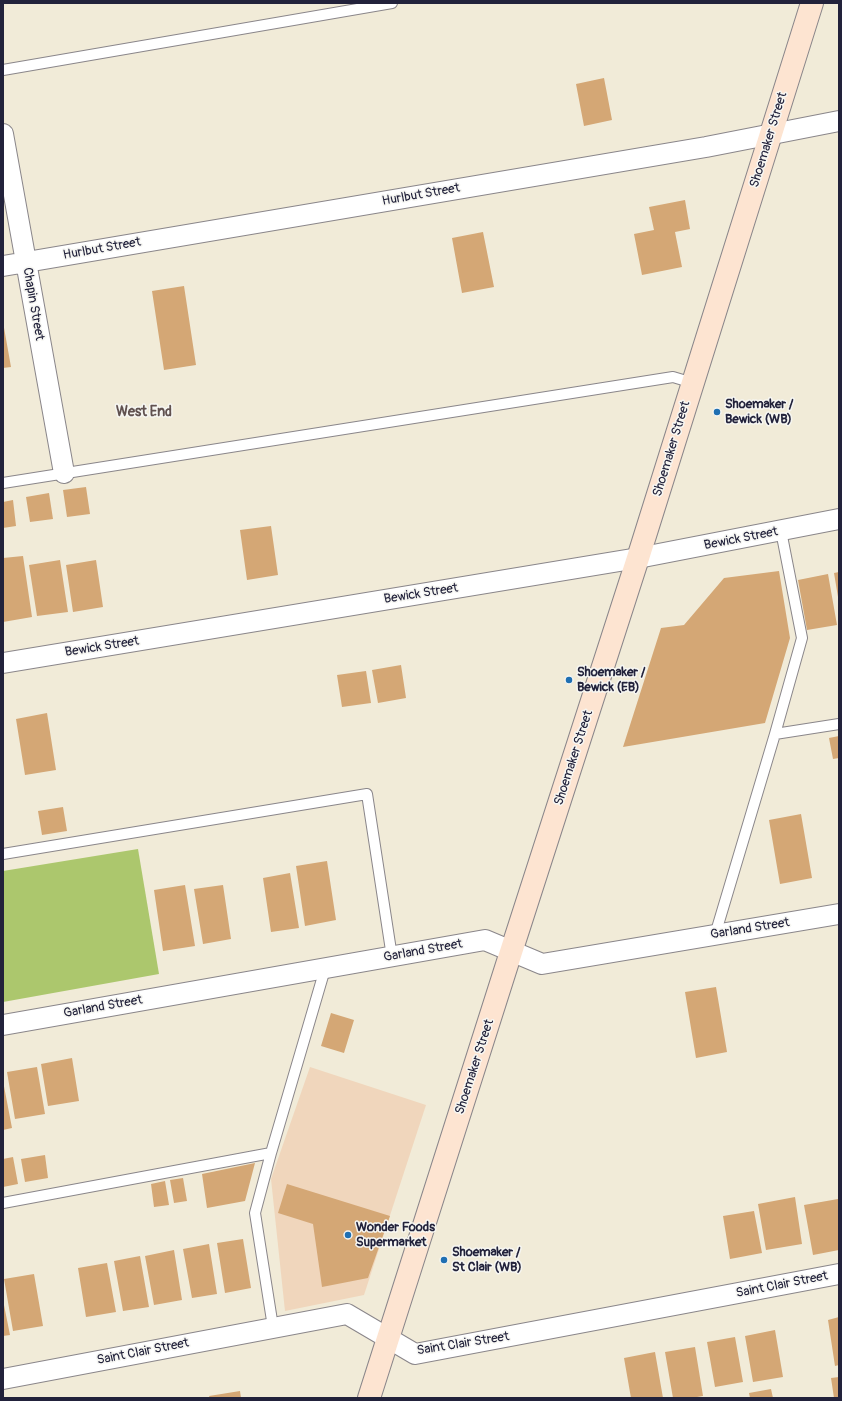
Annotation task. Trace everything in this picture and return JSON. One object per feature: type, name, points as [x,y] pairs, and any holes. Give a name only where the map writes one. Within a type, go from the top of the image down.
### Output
[{"type":"street","name":"Shoemaker Street","points":[[370,1398],[388,1337],[638,558],[812,3]]},
{"type":"street","name":"Hurlbut Street","points":[[3,266],[706,147],[839,121]]},
{"type":"street","name":"Chapin Street","points":[[3,134],[64,473]]},
{"type":"street","name":"Bewick Street","points":[[3,663],[638,558],[839,519]]},
{"type":"street","name":"Garland Street","points":[[3,1025],[485,940],[542,964],[839,914]]},
{"type":"street","name":"Saint Clair Street","points":[[3,1379],[347,1314],[415,1354],[839,1274]]},
{"type":"lane","points":[[3,70],[392,3]]},
{"type":"lane","points":[[3,483],[673,377],[693,383]]},
{"type":"lane","points":[[715,935],[802,638],[781,531]]},
{"type":"lane","points":[[775,734],[839,724]]},
{"type":"lane","points":[[3,854],[367,794],[392,957]]},
{"type":"lane","points":[[274,1328],[255,1213],[325,968]]},
{"type":"lane","points":[[3,1203],[271,1153]]},
{"type":"shaded area","points":[[310,1067],[426,1105],[364,1295],[285,1311],[271,1179]]},
{"type":"green space","points":[[138,849],[159,974],[3,1002],[3,871]]},
{"type":"building","points":[[604,78],[612,120],[584,126],[576,84]]},
{"type":"building","points":[[685,200],[690,229],[675,232],[682,267],[642,275],[634,234],[654,230],[649,207]]},
{"type":"building","points":[[483,232],[494,287],[462,293],[452,238]]},
{"type":"building","points":[[184,286],[196,365],[164,370],[152,291]]},
{"type":"building","points":[[3,322],[11,367],[3,368]]},
{"type":"building","points":[[86,487],[90,514],[67,517],[63,490]]},
{"type":"building","points":[[49,493],[53,519],[30,522],[26,497]]},
{"type":"building","points":[[13,500],[16,526],[3,528],[3,502]]},
{"type":"building","points":[[271,526],[278,575],[247,580],[240,530]]},
{"type":"building","points":[[23,556],[32,617],[3,622],[3,558]]},
{"type":"building","points":[[60,560],[68,612],[37,616],[29,565]]},
{"type":"building","points":[[96,560],[103,607],[73,612],[66,565]]},
{"type":"building","points":[[779,571],[790,638],[765,723],[623,747],[661,628],[684,625],[724,578]]},
{"type":"building","points":[[839,572],[839,597],[838,597],[834,573]]},
{"type":"building","points":[[828,574],[837,625],[807,630],[798,580]]},
{"type":"building","points":[[401,665],[406,698],[378,703],[372,670]]},
{"type":"building","points":[[366,671],[371,703],[342,707],[337,675]]},
{"type":"building","points":[[47,713],[56,770],[25,775],[16,719]]},
{"type":"building","points":[[839,736],[839,758],[833,759],[829,738]]},
{"type":"building","points":[[63,807],[67,831],[42,835],[38,811]]},
{"type":"building","points":[[801,814],[812,878],[780,884],[769,820]]},
{"type":"building","points":[[327,861],[336,920],[305,926],[296,866]]},
{"type":"building","points":[[290,873],[299,928],[271,932],[263,878]]},
{"type":"building","points":[[185,885],[195,946],[163,951],[154,890]]},
{"type":"building","points":[[223,885],[231,939],[203,944],[194,889]]},
{"type":"building","points":[[716,987],[727,1052],[696,1058],[685,992]]},
{"type":"building","points":[[331,1013],[354,1020],[344,1053],[321,1046]]},
{"type":"building","points":[[72,1058],[79,1101],[48,1106],[41,1064]]},
{"type":"building","points":[[37,1067],[45,1114],[15,1119],[7,1072]]},
{"type":"building","points":[[3,1081],[12,1128],[3,1130]]},
{"type":"building","points":[[45,1155],[48,1178],[25,1182],[21,1159]]},
{"type":"building","points":[[13,1157],[18,1184],[3,1187],[3,1159]]},
{"type":"building","points":[[255,1163],[245,1201],[207,1208],[202,1174]]},
{"type":"building","points":[[183,1178],[187,1201],[174,1203],[170,1180]]},
{"type":"building","points":[[165,1181],[169,1205],[154,1207],[151,1184]]},
{"type":"building","points":[[287,1184],[390,1216],[368,1278],[322,1287],[313,1224],[278,1213]]},
{"type":"building","points":[[795,1197],[802,1244],[766,1250],[758,1204]]},
{"type":"building","points":[[838,1199],[839,1250],[813,1255],[804,1205]]},
{"type":"building","points":[[754,1211],[762,1253],[730,1259],[723,1216]]},
{"type":"building","points":[[243,1239],[251,1288],[225,1293],[217,1243]]},
{"type":"building","points":[[209,1244],[217,1294],[192,1298],[183,1249]]},
{"type":"building","points":[[174,1250],[182,1300],[154,1305],[145,1256]]},
{"type":"building","points":[[140,1256],[149,1307],[123,1311],[114,1261]]},
{"type":"building","points":[[107,1263],[116,1312],[86,1317],[78,1268]]},
{"type":"building","points":[[34,1274],[43,1326],[13,1331],[4,1279]]},
{"type":"building","points":[[3,1300],[10,1335],[3,1336]]},
{"type":"building","points":[[839,1317],[839,1365],[835,1366],[828,1320]]},
{"type":"building","points":[[775,1330],[783,1377],[753,1382],[745,1336]]},
{"type":"building","points":[[735,1337],[743,1382],[715,1387],[707,1342]]},
{"type":"building","points":[[695,1347],[703,1396],[673,1398],[665,1352]]},
{"type":"building","points":[[655,1352],[663,1398],[631,1398],[624,1358]]},
{"type":"building","points":[[839,1377],[839,1398],[834,1398],[831,1378]]},
{"type":"building","points":[[771,1389],[773,1398],[750,1398],[749,1393]]},
{"type":"building","points":[[240,1391],[241,1398],[210,1398],[209,1396]]},
{"type":"place","name":"Shoemaker / Bewick (WB)","points":[[717,412]]},
{"type":"place","name":"Shoemaker / Bewick (EB)","points":[[569,680]]},
{"type":"place","name":"Wonder Foods Supermarket","points":[[348,1235]]},
{"type":"place","name":"Shoemaker / St Clair (WB)","points":[[444,1260]]},
{"type":"district","name":"West End","points":[[144,412]]}]
